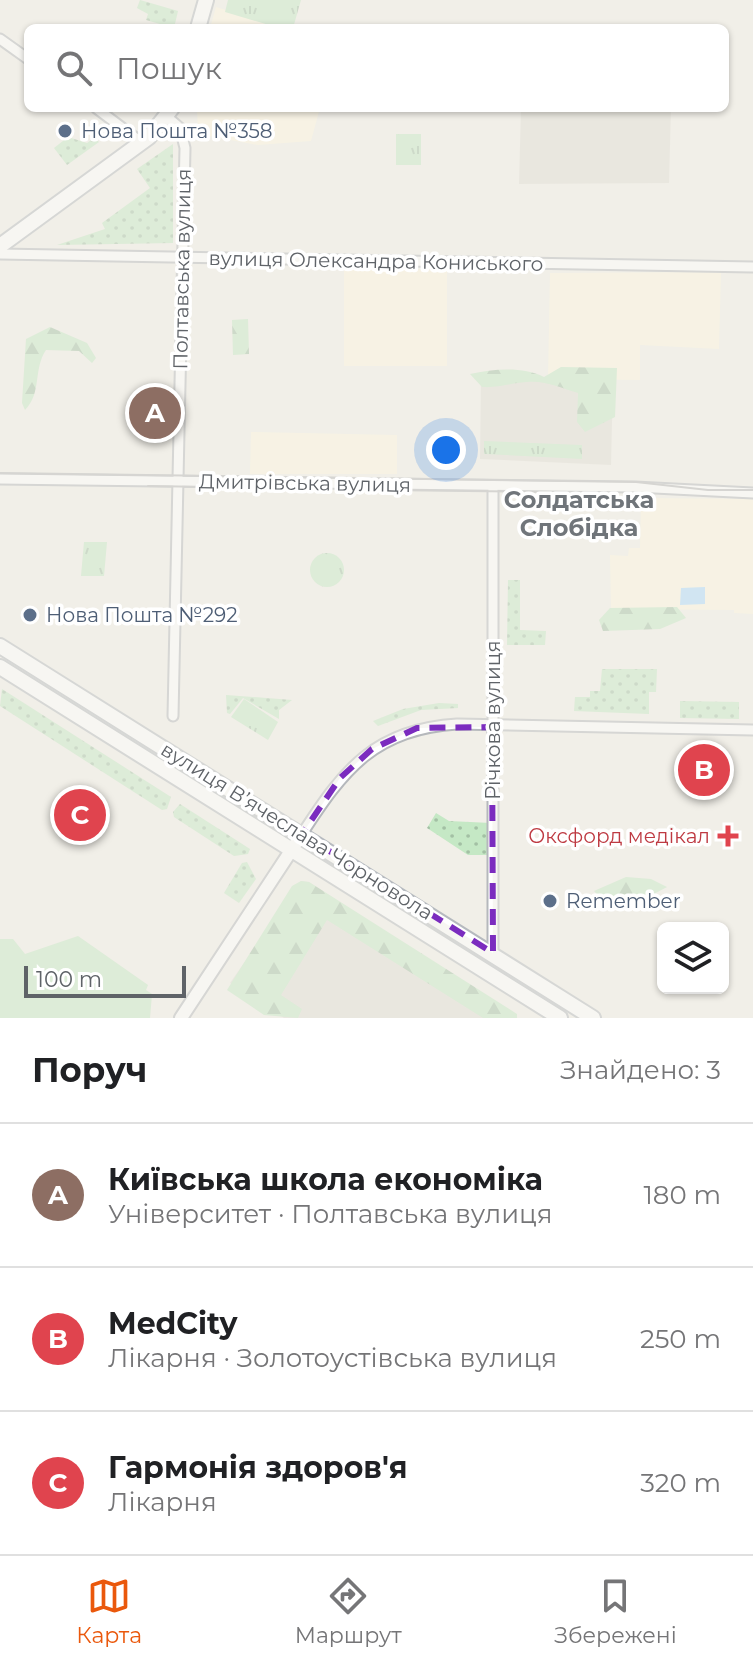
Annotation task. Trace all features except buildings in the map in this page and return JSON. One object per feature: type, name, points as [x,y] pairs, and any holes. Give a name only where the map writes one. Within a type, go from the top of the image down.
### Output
[{"type":"main road","points":[[199,24],[206,0]]},
{"type":"main road","points":[[0,246],[141,142],[170,112]]},
{"type":"main road","name":"вулиця Вʼячеслава Чорновола","points":[[0,646],[593,1018]]},
{"type":"main road","name":"вулиця Вʼячеслава Чорновола","points":[[0,667],[560,1018]]},
{"type":"street","points":[[0,39],[24,56]]},
{"type":"street","points":[[101,112],[141,142]]},
{"type":"street","name":"Полтавська вулиця","points":[[170,112],[180,128],[185,148],[180,258],[173,716]]},
{"type":"street","name":"вулиця Олександра Кониського","points":[[0,254],[753,267]]},
{"type":"street","name":"Дмитрівська вулиця","points":[[0,479],[753,493]]},
{"type":"street","name":"Річкова вулиця","points":[[493,487],[493,953]]},
{"type":"street","points":[[181,1018],[340,778],[357,760],[388,740],[438,725],[753,730]]},
{"type":"highlighted area","points":[[492,727],[493,953],[302,834],[340,778],[372,749],[417,728]]},
{"type":"shaded area","points":[[216,7],[273,24],[211,24]]},
{"type":"shaded area","points":[[197,112],[319,112],[311,141],[258,145],[198,134]]},
{"type":"shaded area","points":[[521,112],[671,112],[669,183],[519,184]]},
{"type":"shaded area","points":[[344,268],[447,270],[447,366],[344,366]]},
{"type":"shaded area","points":[[721,272],[719,349],[640,345],[640,380],[548,379],[550,273]]},
{"type":"shaded area","points":[[481,378],[613,379],[611,465],[480,459]]},
{"type":"shaded area","points":[[251,432],[397,435],[397,474],[250,474]]},
{"type":"shaded area","points":[[641,498],[753,499],[753,614],[734,613],[734,610],[611,609],[610,555],[628,556],[629,548],[640,548]]},
{"type":"shaded area","points":[[301,881],[309,882],[515,1018],[284,1018],[230,983]]},
{"type":"green space","points":[[140,0],[178,11],[175,24],[146,20],[148,14],[137,8]]},
{"type":"green space","points":[[228,0],[301,0],[294,24],[266,24],[225,12]]},
{"type":"green space","points":[[396,134],[421,134],[421,165],[396,165]]},
{"type":"green space","points":[[68,137],[87,143],[94,138],[99,142],[67,165],[54,148]]},
{"type":"green space","points":[[173,144],[173,243],[57,245],[105,229],[102,223],[150,188],[137,169]]},
{"type":"green space","points":[[248,319],[249,354],[233,355],[232,320]]},
{"type":"green space","points":[[50,327],[87,343],[96,358],[92,363],[79,351],[46,350],[34,396],[25,410],[22,403],[26,339]]},
{"type":"green space","points":[[561,367],[617,368],[615,417],[585,432],[577,422],[578,393],[534,382],[482,387],[470,374],[508,370],[527,371],[544,377]]},
{"type":"green space","points":[[484,441],[582,445],[582,459],[484,454]]},
{"type":"green space","points":[[84,542],[107,542],[104,576],[81,576]]},
{"type":"green space","points":[[327,553],[339,558],[344,570],[339,582],[327,587],[315,582],[310,570],[315,558]]},
{"type":"green space","points":[[508,580],[520,580],[520,630],[546,631],[545,645],[507,645]]},
{"type":"green space","points":[[677,607],[686,618],[660,629],[603,631],[599,620],[610,608]]},
{"type":"green space","points":[[602,669],[657,669],[656,692],[649,692],[649,714],[574,711],[575,697],[590,697],[590,691],[600,691]]},
{"type":"green space","points":[[2,689],[171,797],[167,809],[162,810],[0,706]]},
{"type":"green space","points":[[226,695],[292,700],[279,710],[279,719],[243,698],[230,714],[227,713]]},
{"type":"green space","points":[[244,699],[278,722],[268,740],[231,717]]},
{"type":"green space","points":[[680,701],[739,702],[739,719],[680,718]]},
{"type":"green space","points":[[439,703],[458,704],[458,708],[421,710],[378,726],[373,721],[403,709]]},
{"type":"green space","points":[[180,804],[250,849],[248,854],[234,856],[174,817],[173,812]]},
{"type":"green space","points":[[436,813],[449,821],[491,823],[490,855],[468,855],[427,828]]},
{"type":"green space","points":[[247,862],[256,879],[239,903],[224,893],[242,863]]},
{"type":"green space","points":[[626,877],[651,879],[667,887],[650,896],[645,907],[610,908],[594,891]]},
{"type":"green space","points":[[301,881],[309,882],[517,1014],[517,1018],[483,1018],[327,920],[281,995],[302,1009],[298,1018],[264,1015],[227,990],[292,886]]},
{"type":"green space","points":[[78,936],[148,985],[146,990],[152,994],[150,1018],[0,1018],[0,939],[13,939],[25,954]]},
{"type":"water","points":[[705,587],[705,604],[680,605],[681,588]]},
{"type":"tram line","points":[[0,473],[636,482],[708,490],[753,490]]},
{"type":"tram line","points":[[148,486],[272,488]]},
{"type":"tram line","points":[[384,490],[548,492]]},
{"type":"place","name":"Нова Пошта №358","points":[[65,131]]},
{"type":"place","name":"Київська школа економіка","points":[[155,413]]},
{"type":"place","name":"Нова Пошта №292","points":[[30,615]]},
{"type":"place","name":"MedCity","points":[[704,770]]},
{"type":"place","name":"Гармонія здоров'я","points":[[80,815]]},
{"type":"place","name":"Оксфорд медікал","points":[[728,836]]},
{"type":"place","name":"Remember","points":[[550,901]]},
{"type":"district","name":"Солдатська Слобідка","points":[[579,514]]}]
